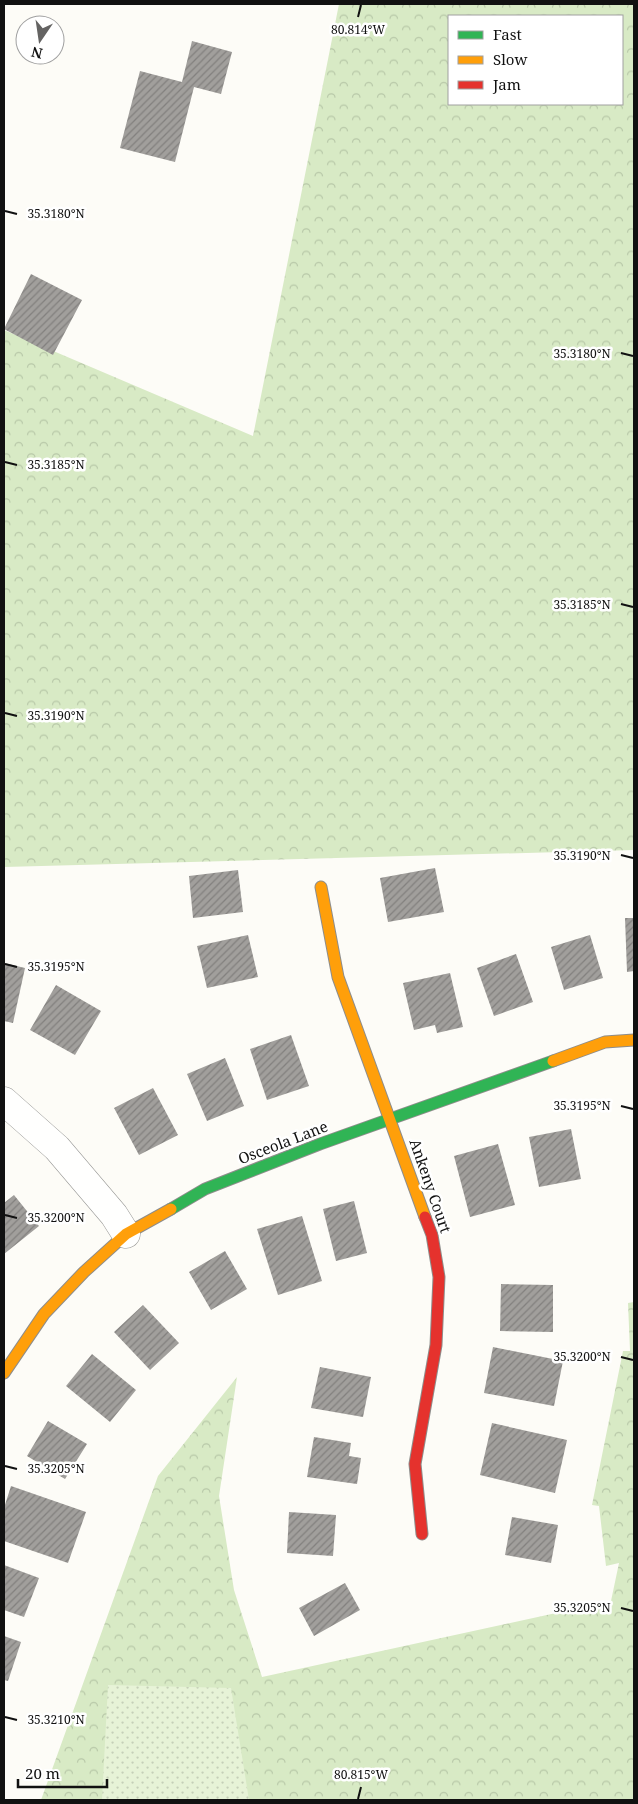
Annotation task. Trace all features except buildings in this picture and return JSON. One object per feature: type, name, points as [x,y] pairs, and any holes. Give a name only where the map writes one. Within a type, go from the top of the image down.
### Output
[{"type":"street","name":"Ankeny Court","points":[[320,887],[338,977],[432,1235],[439,1277],[436,1345],[415,1464],[422,1534]]},
{"type":"street","name":"Osceola Lane","points":[[4,1373],[44,1314],[84,1272],[126,1234],[206,1189],[320,1144],[605,1042],[634,1040]]},
{"type":"street","points":[[4,1101],[57,1148],[114,1215],[126,1234]]},
{"type":"green space","points":[[339,4],[634,4],[634,850],[4,867],[4,330],[253,436]]},
{"type":"green space","points":[[634,1302],[634,1800],[41,1800],[158,1476],[237,1377],[219,1496],[234,1590],[262,1677],[611,1601],[619,1563],[606,1566],[599,1506],[592,1505],[623,1351],[630,1351],[628,1303]]},
{"type":"green space","points":[[108,1685],[231,1688],[249,1800],[102,1800]]},
{"type":"traffic: fast","points":[[171,1209],[205,1189],[320,1144],[553,1061]]},
{"type":"traffic: slow","points":[[321,887],[338,977],[425,1217]]},
{"type":"traffic: slow","points":[[553,1061],[605,1042],[634,1040]]},
{"type":"traffic: slow","points":[[4,1373],[44,1314],[84,1272],[126,1234],[171,1209]]},
{"type":"traffic: jam","points":[[422,1534],[415,1464],[436,1345],[439,1277],[432,1235],[425,1217]]}]
